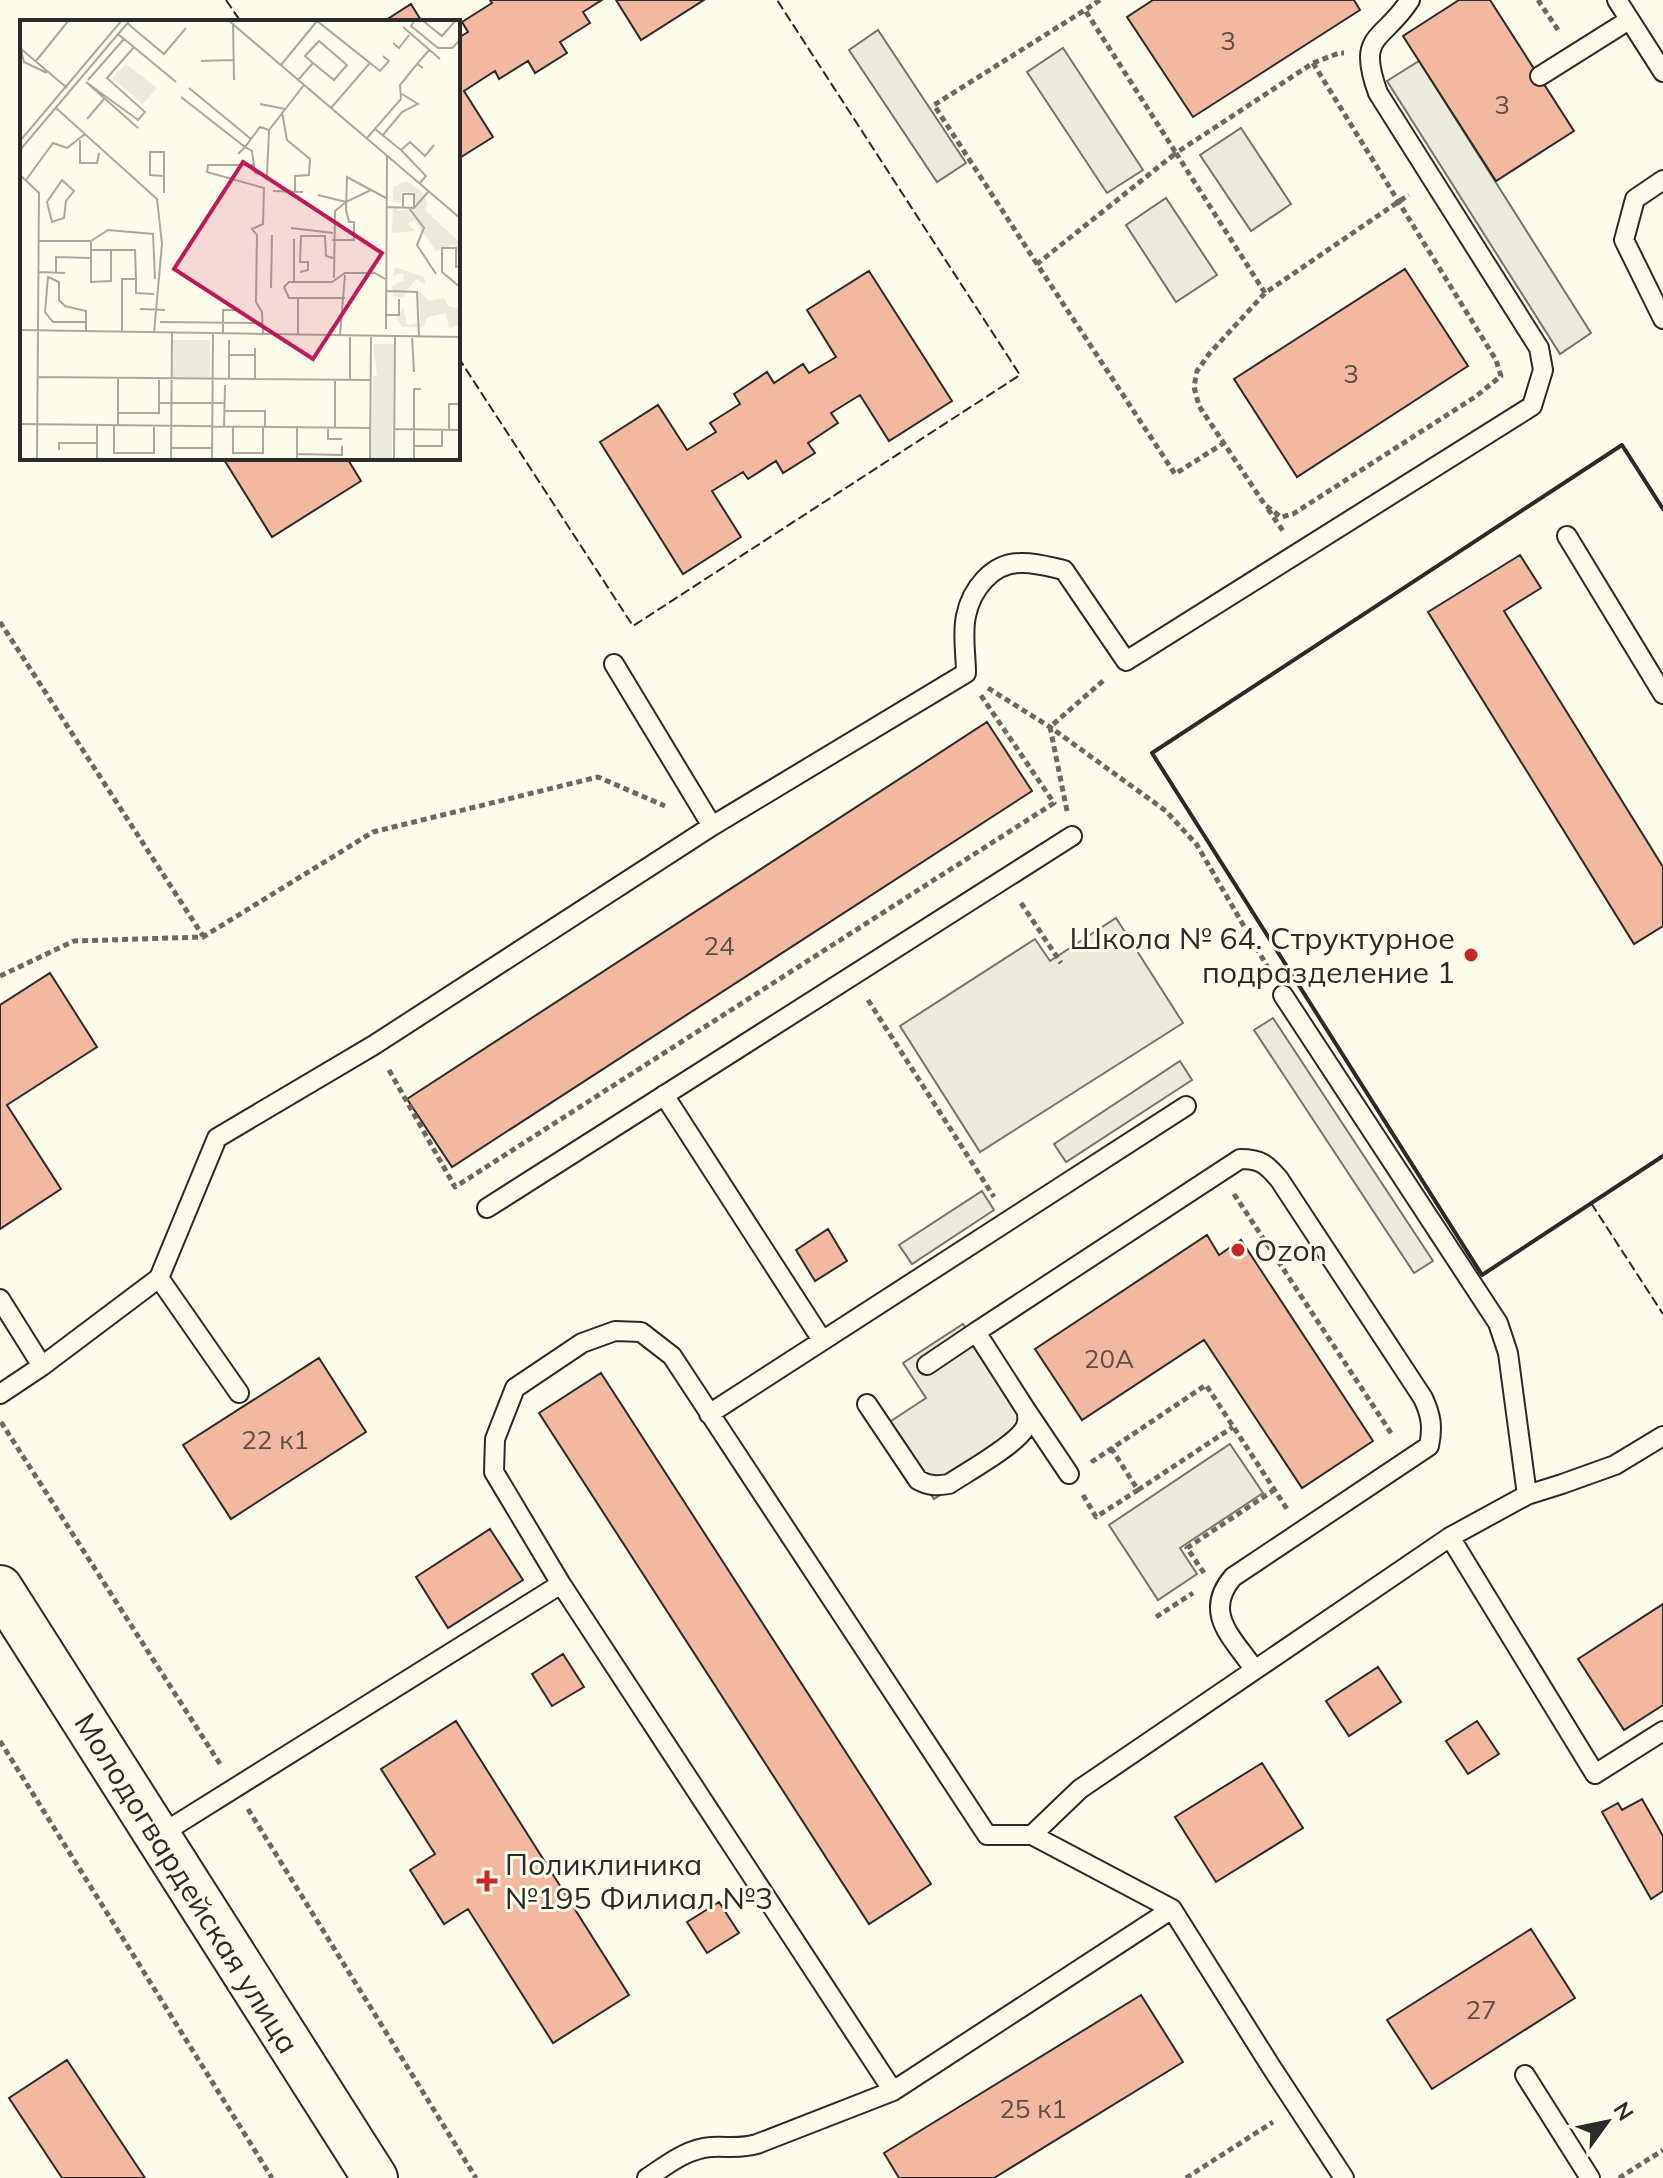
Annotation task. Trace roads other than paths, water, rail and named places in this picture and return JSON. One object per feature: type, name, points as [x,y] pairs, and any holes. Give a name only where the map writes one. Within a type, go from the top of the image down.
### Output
[{"type":"street","name":"Молодогвардейская улица","points":[[0,1588],[375,2178]]},
{"type":"lane","points":[[0,1394],[159,1278],[217,1138],[374,1045],[712,826],[966,673],[966,617],[974,594],[997,567],[1017,562],[1064,570],[1126,661],[1532,406],[1543,370],[1539,348],[1378,93],[1370,71],[1369,53],[1376,38],[1410,0]]},
{"type":"lane","points":[[1617,0],[1663,72]]},
{"type":"lane","points":[[1540,76],[1629,20]]},
{"type":"lane","points":[[1663,180],[1635,199],[1624,240],[1663,319]]},
{"type":"lane","points":[[1567,536],[1663,694]]},
{"type":"lane","points":[[614,664],[712,826]]},
{"type":"lane","points":[[487,1208],[1072,836]]},
{"type":"lane","points":[[1283,995],[1498,1323],[1508,1353],[1527,1495]]},
{"type":"lane","points":[[664,1095],[822,1340]]},
{"type":"lane","points":[[709,1414],[1186,1106]]},
{"type":"lane","points":[[927,1365],[1240,1159],[1253,1159],[1265,1164],[1279,1179],[1423,1398],[1431,1414],[1432,1427],[1429,1446],[1233,1577],[1224,1588],[1220,1599],[1220,1619],[1254,1669]]},
{"type":"lane","points":[[159,1278],[239,1393]]},
{"type":"lane","points":[[0,1299],[42,1366]]},
{"type":"lane","points":[[893,2091],[561,1584],[494,1472],[495,1439],[515,1388],[582,1343],[615,1331],[641,1332],[672,1356],[987,1835],[1032,1835],[1172,1909],[1344,2178]]},
{"type":"lane","points":[[976,1332],[1069,1474]]},
{"type":"lane","points":[[867,1404],[918,1480],[937,1486],[949,1484],[1018,1438],[1027,1426],[1026,1410]]},
{"type":"lane","points":[[1032,1835],[1080,1789],[1450,1537],[1527,1495],[1615,1465],[1663,1436]]},
{"type":"lane","points":[[1450,1537],[1595,1774],[1663,1731]]},
{"type":"lane","points":[[158,1836],[561,1584]]},
{"type":"lane","points":[[647,2178],[683,2154],[714,2147],[735,2148],[757,2144],[893,2091],[1172,1909]]},
{"type":"lane","points":[[1525,2075],[1590,2178]]},
{"type":"place","name":"Школа № 64. Структурное подразделение 1","points":[[1471,955]]},
{"type":"place","name":"Ozon","points":[[1238,1250]]},
{"type":"place","name":"Поликлиника №195 Филиал №3","points":[[487,1881]]}]
